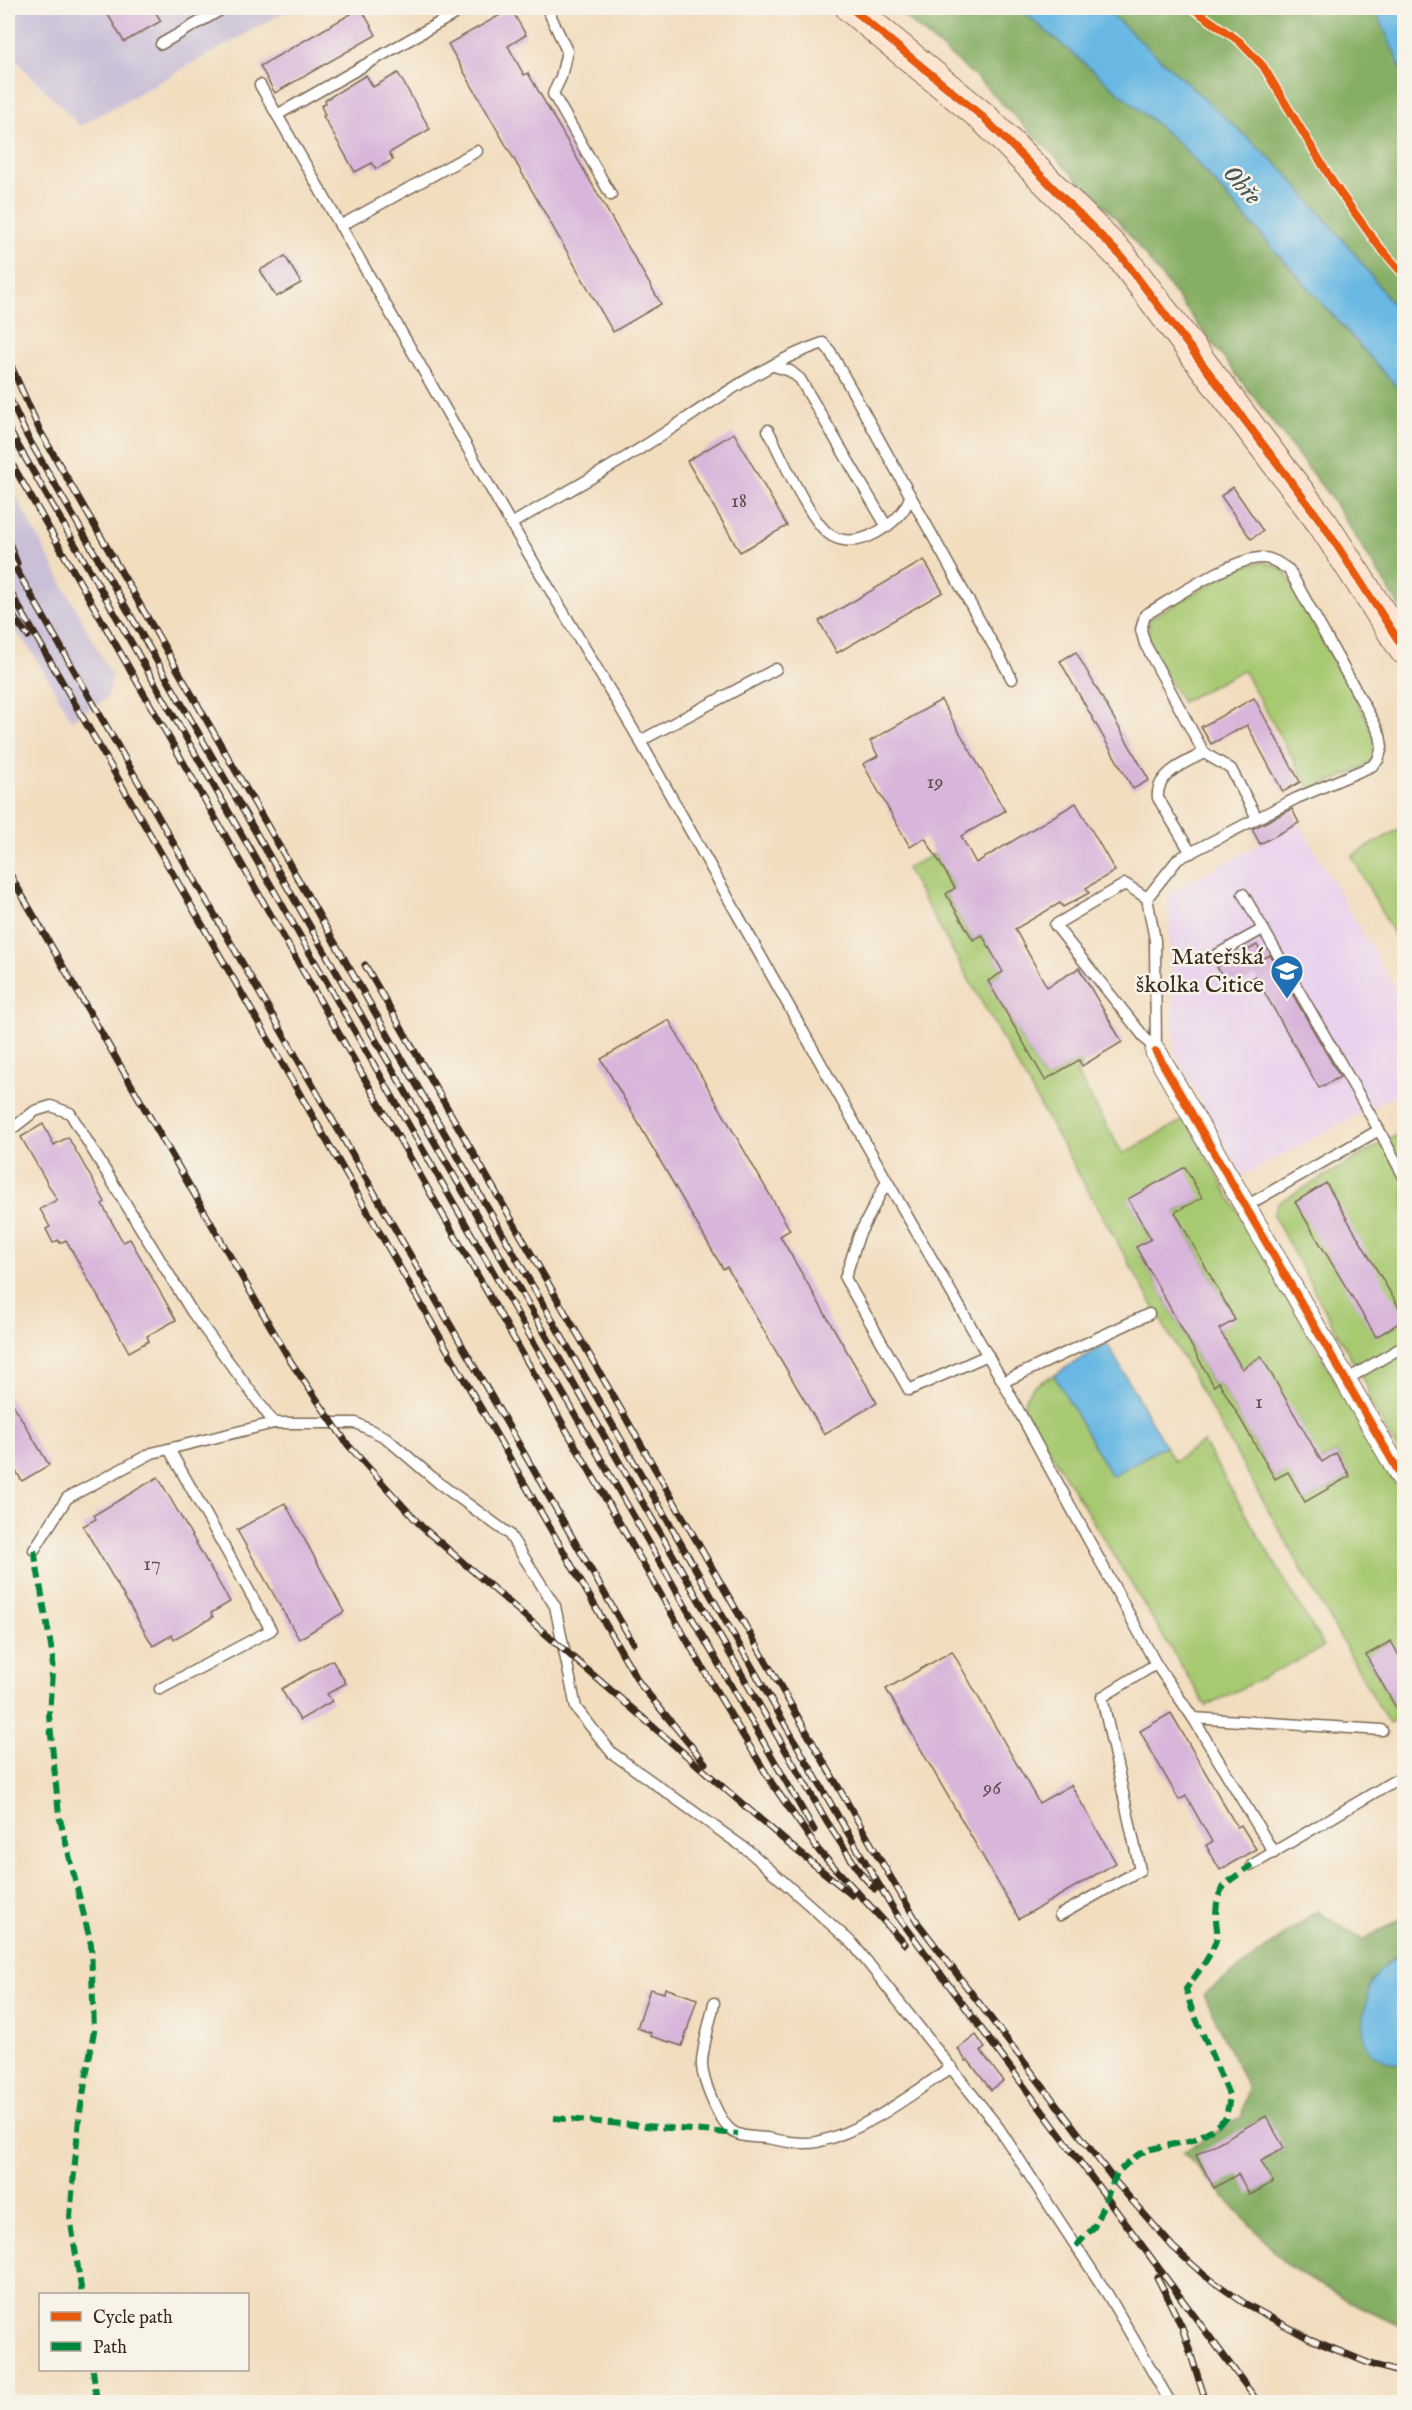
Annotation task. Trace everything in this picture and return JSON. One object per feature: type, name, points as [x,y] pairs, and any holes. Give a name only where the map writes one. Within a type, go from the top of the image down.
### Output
[{"type":"street","points":[[851,8],[984,118],[1121,256],[1323,524],[1404,649]]},
{"type":"street","points":[[1156,1052],[1404,1481]]},
{"type":"lane","points":[[161,44],[224,8]]},
{"type":"lane","points":[[277,115],[465,8]]},
{"type":"lane","points":[[547,8],[567,51],[561,77],[553,94],[611,195]]},
{"type":"lane","points":[[260,85],[511,524],[640,741],[887,1181],[988,1354],[1156,1664],[1193,1718],[1274,1852]]},
{"type":"lane","points":[[340,226],[477,151]]},
{"type":"lane","points":[[511,524],[649,443],[699,409],[802,350],[824,343],[1012,679]]},
{"type":"lane","points":[[774,366],[790,371],[800,379],[887,527]]},
{"type":"lane","points":[[768,430],[808,507],[831,536],[856,541],[887,527],[899,517],[910,497]]},
{"type":"lane","points":[[1147,898],[1178,859],[1297,798],[1372,766],[1378,760],[1382,747],[1380,735],[1289,570],[1276,561],[1263,558],[1238,563],[1145,615],[1141,630],[1145,644],[1204,753],[1231,769],[1257,818]]},
{"type":"lane","points":[[640,741],[776,669]]},
{"type":"lane","points":[[1191,853],[1158,798],[1157,790],[1164,778],[1204,753]]},
{"type":"lane","points":[[1125,884],[1147,898],[1155,940],[1156,1052],[1055,925],[1125,884]]},
{"type":"lane","points":[[1243,894],[1404,1177]]},
{"type":"lane","points":[[1209,959],[1263,929]]},
{"type":"lane","points":[[13,1128],[35,1112],[51,1106],[70,1113],[192,1312],[274,1423]]},
{"type":"lane","points":[[1246,1206],[1379,1130]]},
{"type":"lane","points":[[887,1181],[859,1235],[845,1278],[903,1380],[909,1390],[988,1354]]},
{"type":"lane","points":[[1003,1382],[1149,1314]]},
{"type":"lane","points":[[1346,1380],[1404,1346]]},
{"type":"lane","points":[[34,1550],[67,1498],[152,1453],[274,1423],[356,1423],[386,1437],[440,1484],[509,1534],[555,1606],[576,1708],[612,1753],[750,1852],[853,1944],[998,2127],[1102,2285],[1170,2403]]},
{"type":"lane","points":[[160,1689],[271,1630],[169,1449]]},
{"type":"lane","points":[[1060,1915],[1140,1869],[1102,1697],[1156,1664]]},
{"type":"lane","points":[[1193,1718],[1382,1730]]},
{"type":"lane","points":[[1252,1865],[1404,1775]]},
{"type":"lane","points":[[714,2003],[702,2065],[707,2086],[719,2113],[730,2130],[738,2134],[815,2142],[863,2124],[952,2067]]},
{"type":"shaded area","points":[[8,8],[292,8],[80,126],[8,52]]},
{"type":"shaded area","points":[[8,481],[111,675],[111,687],[107,698],[72,720],[33,653],[8,621]]},
{"type":"shaded area","name":"Mateřská školka Citice","points":[[1299,823],[1404,1004],[1404,1090],[1243,1176],[1175,1054],[1168,894]]},
{"type":"green space","points":[[894,8],[1019,8],[1181,145],[1404,395],[1404,614],[1334,502],[1118,220],[978,79]]},
{"type":"green space","points":[[1104,8],[1404,8],[1404,320],[1355,254],[1284,171]]},
{"type":"green space","points":[[1263,562],[1274,565],[1285,572],[1377,738],[1377,752],[1370,762],[1345,776],[1310,789],[1243,670],[1182,702],[1158,661],[1150,639],[1150,618],[1242,566]]},
{"type":"green space","points":[[1404,826],[1404,954],[1352,856]]},
{"type":"green space","points":[[935,854],[955,888],[946,894],[973,940],[982,935],[1003,972],[988,981],[1045,1080],[1079,1060],[1082,1066],[1076,1072],[1123,1154],[1185,1119],[1404,1500],[1404,1665],[1390,1641],[1366,1656],[1401,1717],[1389,1724],[906,868]],"holes":[[[1201,1198],[1169,1216],[1181,1223],[1235,1319],[1219,1329],[1242,1369],[1260,1357],[1320,1462],[1336,1453],[1350,1476],[1305,1502],[1292,1480],[1292,1470],[1275,1479],[1219,1382],[1213,1385],[1137,1248],[1151,1239],[1129,1199]]]},
{"type":"green space","points":[[1404,1131],[1404,1461],[1369,1400],[1368,1389],[1273,1215],[1279,1202]]},
{"type":"green space","points":[[1054,1375],[1111,1476],[1165,1446],[1174,1461],[1203,1442],[1324,1647],[1206,1706],[1023,1407],[1030,1390]]},
{"type":"green space","points":[[1317,1911],[1362,1940],[1404,1917],[1404,1953],[1395,1957],[1371,1982],[1366,2005],[1397,2064],[1404,2065],[1404,2327],[1343,2298],[1288,2266],[1183,2152],[1242,2117],[1247,2088],[1204,1994]]},
{"type":"water","name":"Ohře","points":[[1019,8],[1104,8],[1284,171],[1355,254],[1404,320],[1404,395],[1181,145]]},
{"type":"water","points":[[1375,8],[1404,8],[1404,75]]},
{"type":"water","points":[[1107,1343],[1165,1446],[1111,1476],[1054,1375]]},
{"type":"water","points":[[1404,1953],[1404,2065],[1387,2061],[1372,2053],[1364,2038],[1364,2021],[1366,2002],[1373,1980],[1387,1964]]},
{"type":"building","points":[[104,8],[153,8],[161,21],[124,42]]},
{"type":"building","points":[[361,8],[376,35],[275,93],[260,66]]},
{"type":"building","points":[[511,9],[526,35],[508,46],[524,75],[528,73],[661,304],[613,332],[448,44]]},
{"type":"building","points":[[398,73],[430,129],[389,153],[393,160],[376,169],[372,163],[355,172],[323,116],[325,115],[321,106],[326,103],[325,100],[366,75],[373,87]]},
{"type":"building","points":[[285,256],[301,283],[276,297],[260,270]]},
{"type":"building","points":[[734,433],[787,526],[740,552],[687,461]]},
{"type":"building","points":[[1233,487],[1263,531],[1251,539],[1221,496]]},
{"type":"building","points":[[924,560],[943,592],[837,653],[819,621]]},
{"type":"building","points":[[1076,652],[1149,780],[1133,789],[1060,661]]},
{"type":"building","points":[[1254,698],[1300,782],[1283,792],[1247,725],[1211,744],[1201,727]]},
{"type":"building","points":[[941,700],[1005,811],[961,836],[976,863],[1076,803],[1115,871],[1086,888],[1089,893],[1063,907],[1060,903],[1015,929],[1047,987],[1079,968],[1122,1042],[1082,1066],[1079,1060],[1045,1080],[988,981],[1003,972],[982,935],[973,940],[946,894],[955,888],[925,838],[910,847],[863,764],[878,756],[870,741]]},
{"type":"building","points":[[1292,809],[1299,823],[1260,844],[1252,829]]},
{"type":"building","points":[[1257,945],[1264,958],[1270,955],[1340,1077],[1319,1088],[1255,976],[1233,989],[1230,983],[1227,985],[1217,967]]},
{"type":"building","points":[[669,1020],[790,1230],[780,1236],[877,1403],[824,1434],[727,1267],[723,1269],[601,1059]]},
{"type":"building","points":[[43,1124],[54,1145],[68,1137],[105,1202],[102,1204],[123,1242],[130,1239],[176,1320],[147,1336],[149,1341],[129,1352],[66,1240],[53,1243],[46,1229],[50,1227],[40,1209],[57,1200],[21,1137]]},
{"type":"building","points":[[1185,1167],[1202,1198],[1175,1212],[1235,1320],[1219,1329],[1242,1369],[1261,1356],[1322,1462],[1336,1453],[1350,1476],[1305,1502],[1288,1472],[1275,1479],[1219,1382],[1214,1386],[1136,1247],[1151,1239],[1128,1199]]},
{"type":"building","points":[[1326,1183],[1404,1316],[1404,1320],[1376,1337],[1295,1202]]},
{"type":"building","points":[[8,1396],[49,1465],[22,1481],[8,1458]]},
{"type":"building","points":[[158,1477],[230,1602],[211,1613],[213,1617],[174,1639],[172,1635],[153,1646],[83,1526],[96,1519],[94,1515]]},
{"type":"building","points":[[285,1503],[344,1612],[299,1639],[237,1530]]},
{"type":"building","points":[[1391,1641],[1404,1665],[1404,1722],[1366,1655]]},
{"type":"building","points":[[952,1651],[1039,1803],[1071,1785],[1116,1863],[1019,1919],[886,1689]]},
{"type":"building","points":[[332,1660],[346,1683],[327,1694],[332,1701],[300,1720],[281,1689]]},
{"type":"building","points":[[1171,1713],[1237,1827],[1241,1825],[1256,1849],[1220,1870],[1206,1845],[1212,1842],[1186,1796],[1179,1800],[1140,1731]]},
{"type":"building","points":[[665,1988],[697,1999],[682,2046],[650,2036],[651,2033],[637,2028],[650,1989],[664,1993]]},
{"type":"building","points":[[976,2035],[985,2048],[981,2051],[1003,2081],[991,2090],[958,2049]]},
{"type":"building","points":[[1266,2116],[1284,2148],[1261,2161],[1273,2182],[1250,2195],[1238,2174],[1214,2188],[1196,2155]]},
{"type":"railway","points":[[8,359],[40,431],[897,1915],[1258,2402]]},
{"type":"railway","points":[[8,395],[27,436],[827,1822],[861,1874],[875,1889]]},
{"type":"railway","points":[[8,428],[814,1830]]},
{"type":"railway","points":[[8,457],[712,1684],[773,1785],[819,1851],[905,1944]]},
{"type":"railway","points":[[8,540],[17,563]]},
{"type":"railway","points":[[8,555],[633,1643]]},
{"type":"railway","points":[[8,588],[640,1684],[705,1763]]},
{"type":"railway","points":[[8,610],[28,636]]},
{"type":"railway","points":[[8,871],[291,1362],[348,1445],[422,1527],[790,1845],[852,1895]]},
{"type":"railway","points":[[365,965],[918,1923],[1114,2180],[1173,2247],[1204,2275],[1244,2303],[1310,2339],[1373,2365],[1404,2373]]},
{"type":"railway","points":[[1157,2277],[1182,2327],[1206,2402]]},
{"type":"marked path","points":[[34,1550],[53,1658],[49,1715],[59,1815],[91,1944],[94,2031],[79,2118],[70,2217],[82,2293]]},
{"type":"marked path","points":[[1076,2246],[1094,2227],[1117,2173],[1133,2158],[1147,2150],[1193,2140],[1226,2118],[1230,2097],[1191,2007],[1186,1989],[1215,1944],[1216,1907],[1224,1886],[1252,1865]]},
{"type":"marked path","points":[[554,2118],[738,2134]]},
{"type":"marked path","points":[[93,2371],[97,2402]]},
{"type":"cycle path","points":[[851,8],[984,118],[1121,256],[1323,524],[1404,649]]},
{"type":"cycle path","points":[[1192,8],[1239,41],[1263,66],[1334,184],[1377,244],[1404,275]]},
{"type":"cycle path","points":[[1156,1052],[1404,1481]]},
{"type":"place","name":"Mateřská školka Citice","points":[[1287,1000]]}]
